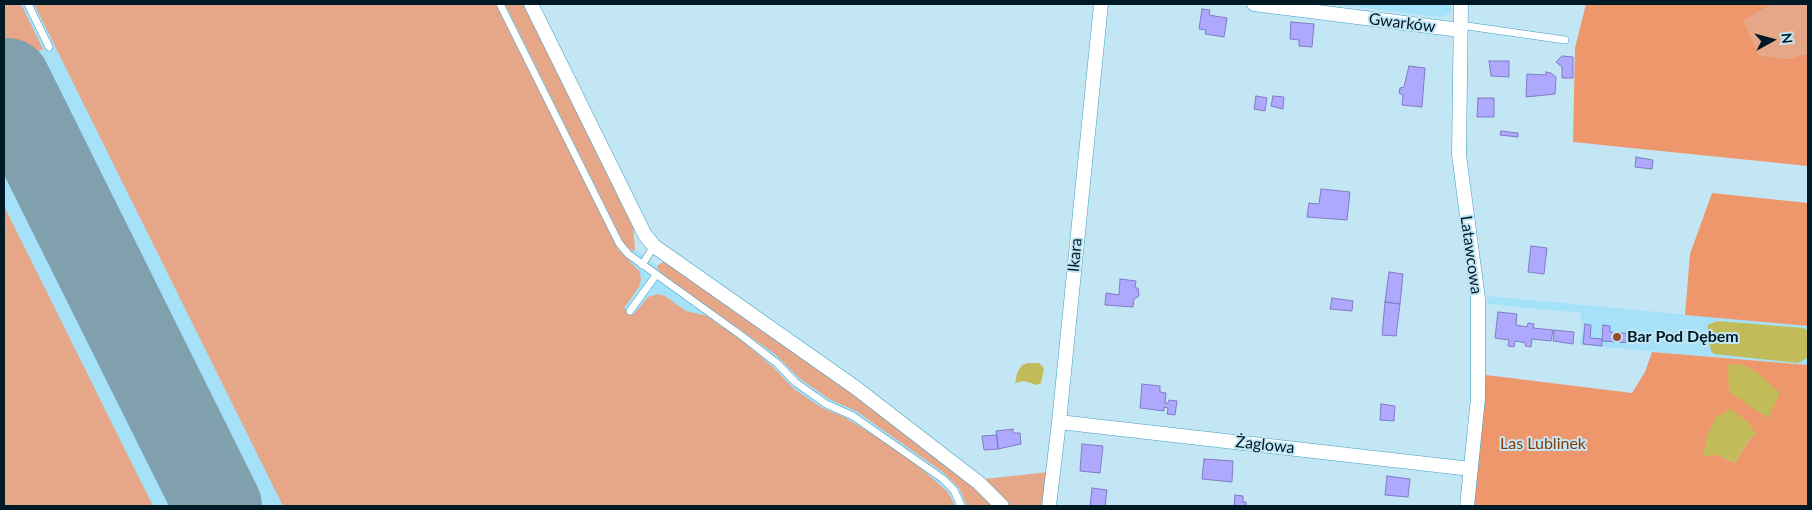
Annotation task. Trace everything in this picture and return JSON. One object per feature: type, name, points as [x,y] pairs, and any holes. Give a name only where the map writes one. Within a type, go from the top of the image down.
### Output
[{"type":"street","points":[[531,4],[645,235],[654,246],[856,388],[979,483],[1002,506]]},
{"type":"street","name":"Ikara","points":[[1049,506],[1101,4]]},
{"type":"street","name":"Gwarków","points":[[1254,4],[1460,27]]},
{"type":"street","name":"Latawcowa","points":[[1461,4],[1459,155],[1464,208],[1478,299],[1478,398],[1468,506]]},
{"type":"street","name":"Żaglowa","points":[[1059,422],[1471,469]]},
{"type":"lane","points":[[28,4],[49,47]]},
{"type":"lane","points":[[500,4],[619,243],[628,254],[766,354],[795,382],[826,404],[853,416],[943,479],[954,490],[961,506]]},
{"type":"lane","points":[[1460,27],[1565,40]]},
{"type":"lane","points":[[642,265],[654,246]]},
{"type":"lane","points":[[630,311],[656,275]]},
{"type":"shaded area","points":[[4,4],[513,4],[633,248],[974,491],[974,506],[4,506]]},
{"type":"shaded area","points":[[4,4],[21,4],[43,49],[4,69]]},
{"type":"shaded area","points":[[34,4],[496,4],[618,249],[640,272],[641,280],[639,287],[624,308],[633,315],[648,297],[658,294],[665,296],[686,311],[707,316],[740,339],[774,368],[794,389],[822,408],[844,417],[909,458],[948,492],[955,506],[283,506]]},
{"type":"shaded area","points":[[505,4],[524,4],[633,224],[635,249],[633,252],[624,244]]},
{"type":"shaded area","points":[[1332,4],[1451,4],[1451,13],[1440,17]]},
{"type":"shaded area","points":[[1778,4],[1808,4],[1808,53],[1788,59],[1759,55],[1744,21],[1769,6]]},
{"type":"shaded area","points":[[4,206],[153,506],[4,506]]},
{"type":"shaded area","points":[[665,261],[854,391],[974,485],[994,506],[967,506],[959,488],[944,473],[856,411],[829,399],[799,378],[776,355],[664,276],[657,268],[658,265]]},
{"type":"shaded area","points":[[1487,296],[1808,326],[1808,365],[1580,345],[1583,321],[1580,321],[1581,313],[1488,304]]},
{"type":"shaded area","points":[[1717,321],[1804,328],[1807,330],[1807,358],[1798,363],[1714,354],[1711,351],[1707,329],[1708,325]]},
{"type":"shaded area","points":[[1039,363],[1044,368],[1041,383],[1037,385],[1024,381],[1015,383],[1017,373],[1022,365]]},
{"type":"shaded area","points":[[1742,364],[1759,374],[1780,393],[1768,418],[1729,392],[1728,365]]},
{"type":"shaded area","points":[[1731,409],[1749,423],[1756,434],[1748,441],[1735,463],[1718,455],[1703,456],[1707,436],[1716,417]]},
{"type":"shaded area","points":[[1049,472],[1044,506],[1010,506],[984,479]]},
{"type":"green space","points":[[1586,4],[1778,4],[1769,6],[1744,21],[1759,55],[1788,59],[1808,53],[1808,166],[1573,142],[1575,48]]},
{"type":"green space","points":[[1712,193],[1808,203],[1808,326],[1685,315],[1690,254]]},
{"type":"green space","name":"Las Lublinek","points":[[1652,352],[1808,365],[1808,506],[1474,506],[1486,375],[1632,393],[1645,372]],"holes":[[[1756,434],[1748,441],[1735,463],[1718,455]]]},
{"type":"building","points":[[1202,9],[1210,10],[1209,15],[1227,18],[1224,37],[1205,34],[1206,30],[1199,29]]},
{"type":"building","points":[[1291,22],[1314,24],[1312,47],[1299,46],[1299,40],[1290,39]]},
{"type":"building","points":[[1562,56],[1573,57],[1573,78],[1562,78],[1562,67],[1556,62]]},
{"type":"building","points":[[1489,61],[1509,61],[1509,77],[1491,76]]},
{"type":"building","points":[[1409,66],[1425,68],[1422,107],[1402,105],[1403,95],[1399,93],[1400,88],[1404,87]]},
{"type":"building","points":[[1546,72],[1556,77],[1555,94],[1526,97],[1527,74],[1546,75]]},
{"type":"building","points":[[1256,96],[1267,98],[1265,111],[1254,109]]},
{"type":"building","points":[[1273,96],[1284,97],[1283,109],[1271,106]]},
{"type":"building","points":[[1478,98],[1494,98],[1494,117],[1477,117]]},
{"type":"building","points":[[1501,131],[1518,133],[1518,137],[1500,135]]},
{"type":"building","points":[[1636,157],[1653,160],[1652,169],[1635,167]]},
{"type":"building","points":[[1321,189],[1350,192],[1347,220],[1307,217],[1309,203],[1319,204]]},
{"type":"building","points":[[1531,246],[1547,248],[1544,274],[1528,272]]},
{"type":"building","points":[[1389,272],[1403,274],[1400,304],[1385,302]]},
{"type":"building","points":[[1120,279],[1136,281],[1135,288],[1138,288],[1139,296],[1134,299],[1133,307],[1105,305],[1106,293],[1119,295]]},
{"type":"building","points":[[1332,298],[1353,301],[1352,311],[1330,309]]},
{"type":"building","points":[[1385,302],[1400,304],[1396,336],[1382,335]]},
{"type":"building","points":[[1498,312],[1517,314],[1516,325],[1527,327],[1528,323],[1534,324],[1533,328],[1553,330],[1551,341],[1532,339],[1531,347],[1525,346],[1526,343],[1515,341],[1514,347],[1508,346],[1509,340],[1495,338]]},
{"type":"building","points":[[1585,324],[1591,325],[1590,338],[1602,339],[1602,346],[1583,344]]},
{"type":"building","name":"Bar Pod Dębem","points":[[1603,325],[1610,326],[1610,332],[1633,334],[1632,343],[1602,341]]},
{"type":"building","points":[[1554,330],[1574,332],[1573,344],[1553,341]]},
{"type":"building","points":[[1142,384],[1160,386],[1160,392],[1166,393],[1165,403],[1168,403],[1169,400],[1177,401],[1175,415],[1167,414],[1168,408],[1164,407],[1164,411],[1140,408]]},
{"type":"building","points":[[1381,404],[1395,406],[1394,421],[1380,420]]},
{"type":"building","points":[[1013,429],[1013,433],[1020,433],[1021,444],[998,449],[996,431]]},
{"type":"building","points":[[997,435],[998,449],[984,450],[982,436]]},
{"type":"building","points":[[1082,444],[1103,446],[1100,473],[1080,471]]},
{"type":"building","points":[[1204,459],[1233,461],[1232,482],[1202,479]]},
{"type":"building","points":[[1387,476],[1410,479],[1408,497],[1385,495]]},
{"type":"building","points":[[1092,488],[1107,490],[1105,506],[1090,506]]},
{"type":"building","points":[[1235,495],[1243,496],[1243,502],[1246,502],[1246,506],[1234,506]]},
{"type":"runway","points":[[7,82],[218,506]]},
{"type":"place","name":"Bar Pod Dębem","points":[[1617,337]]}]
